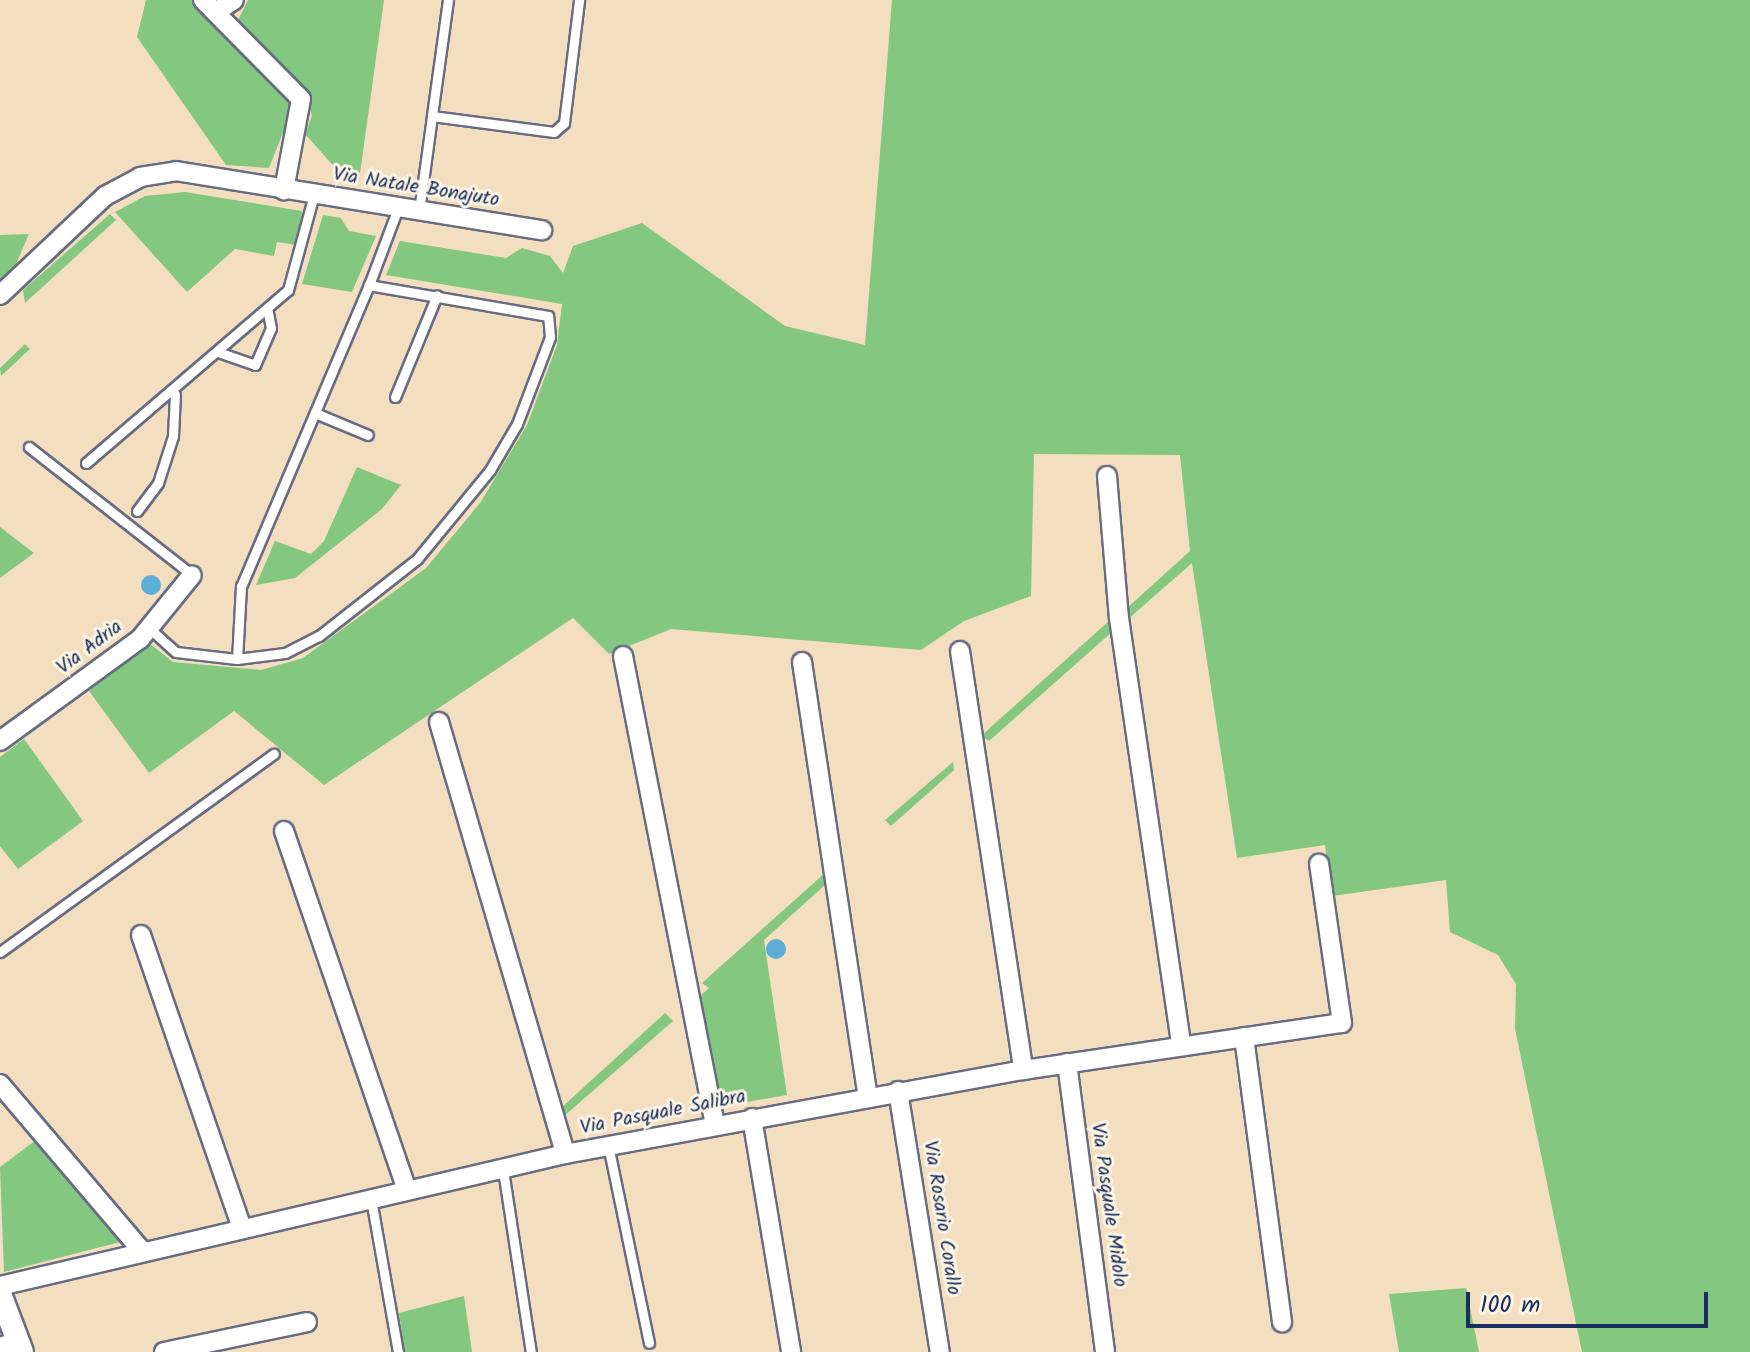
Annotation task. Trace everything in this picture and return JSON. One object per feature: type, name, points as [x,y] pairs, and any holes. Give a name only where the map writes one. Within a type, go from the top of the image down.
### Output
[{"type":"street","points":[[210,6],[234,0]]},
{"type":"street","points":[[210,6],[301,99],[284,190]]},
{"type":"street","name":"Via Natale Bonajuto","points":[[0,295],[105,196],[140,177],[176,171],[542,230]]},
{"type":"street","points":[[1107,476],[1119,618],[1181,1045]]},
{"type":"street","name":"Via Adria","points":[[0,741],[149,628],[192,575]]},
{"type":"street","points":[[960,651],[1023,1070]]},
{"type":"street","points":[[623,656],[715,1125]]},
{"type":"street","points":[[802,662],[868,1097]]},
{"type":"street","points":[[439,722],[565,1154]]},
{"type":"street","points":[[284,831],[407,1190]]},
{"type":"street","name":"Via Pasquale Salibra","points":[[0,1286],[608,1145],[1023,1070],[1342,1023],[1319,864]]},
{"type":"street","points":[[141,935],[242,1229]]},
{"type":"street","points":[[1244,1037],[1282,1322]]},
{"type":"street","name":"Via Pasquale Midolo","points":[[1067,1063],[1105,1352]]},
{"type":"street","points":[[0,1084],[143,1252]]},
{"type":"street","name":"Via Rosario Corallo","points":[[898,1091],[940,1352]]},
{"type":"street","points":[[752,1118],[791,1352]]},
{"type":"street","points":[[0,1294],[14,1347]]},
{"type":"street","points":[[164,1352],[307,1322]]},
{"type":"lane","points":[[419,211],[448,0]]},
{"type":"lane","points":[[432,116],[561,129],[579,0]]},
{"type":"lane","points":[[86,463],[175,394],[267,308],[295,277],[314,194]]},
{"type":"lane","points":[[237,659],[241,586],[369,285],[398,208]]},
{"type":"lane","points":[[149,628],[176,652],[237,659],[302,646],[417,559],[517,424],[550,337],[548,316],[369,285]]},
{"type":"lane","points":[[395,397],[437,295]]},
{"type":"lane","points":[[218,352],[255,365],[271,328],[267,308]]},
{"type":"lane","points":[[137,511],[158,483],[175,394]]},
{"type":"lane","points":[[315,413],[368,435]]},
{"type":"lane","points":[[29,447],[192,575]]},
{"type":"lane","points":[[0,952],[274,754]]},
{"type":"lane","points":[[608,1145],[649,1343]]},
{"type":"lane","points":[[503,1170],[531,1352]]},
{"type":"lane","points":[[371,1199],[398,1352]]},
{"type":"green space","points":[[146,0],[192,0],[295,102],[269,168],[226,165],[137,37]]},
{"type":"green space","points":[[248,0],[384,0],[359,181],[338,171],[305,134],[312,116],[301,84],[237,22]]},
{"type":"green space","points":[[892,0],[1750,0],[1750,1352],[1582,1352],[1515,1029],[1516,984],[1498,955],[1450,932],[1446,880],[1332,896],[1325,845],[1237,858],[1192,563],[1127,620],[1126,609],[1190,551],[1180,455],[1034,454],[1031,596],[964,621],[921,650],[671,629],[609,654],[573,618],[324,785],[234,711],[149,773],[89,691],[149,643],[173,662],[261,670],[303,658],[426,568],[480,503],[527,425],[557,345],[562,304],[386,275],[400,241],[506,258],[522,248],[550,256],[563,273],[573,246],[642,223],[785,326],[865,345]]},
{"type":"green space","points":[[185,192],[302,211],[297,245],[277,242],[274,256],[235,249],[187,292],[115,212],[145,196]]},
{"type":"green space","points":[[110,214],[116,220],[25,303],[23,290]]},
{"type":"green space","points":[[323,215],[341,218],[349,231],[376,236],[352,292],[302,284]]},
{"type":"green space","points":[[29,234],[16,264],[0,280],[0,235]]},
{"type":"green space","points":[[25,344],[30,349],[1,376],[0,368]]},
{"type":"green space","points":[[357,467],[401,485],[382,509],[295,578],[256,585],[275,541],[311,554],[324,541]]},
{"type":"green space","points":[[0,527],[34,553],[0,578]]},
{"type":"green space","points":[[1110,620],[1112,632],[989,741],[981,736]]},
{"type":"green space","points":[[24,739],[83,821],[18,869],[0,846],[0,757]]},
{"type":"green space","points":[[953,762],[954,770],[891,826],[885,820]]},
{"type":"green space","points":[[825,873],[826,884],[764,940],[787,1095],[719,1107],[700,996],[709,988],[702,983]]},
{"type":"green space","points":[[665,1013],[673,1021],[563,1117],[561,1108]]},
{"type":"green space","points":[[40,1137],[124,1241],[4,1272],[0,1167]]},
{"type":"green space","points":[[1466,1288],[1479,1352],[1399,1352],[1389,1294]]},
{"type":"green space","points":[[464,1296],[472,1352],[405,1352],[399,1313]]},
{"type":"water","points":[[151,575],[158,578],[161,585],[158,592],[151,595],[144,592],[141,585],[144,578]]},
{"type":"water","points":[[776,939],[783,942],[786,949],[783,956],[776,959],[769,956],[766,949],[769,942]]}]
